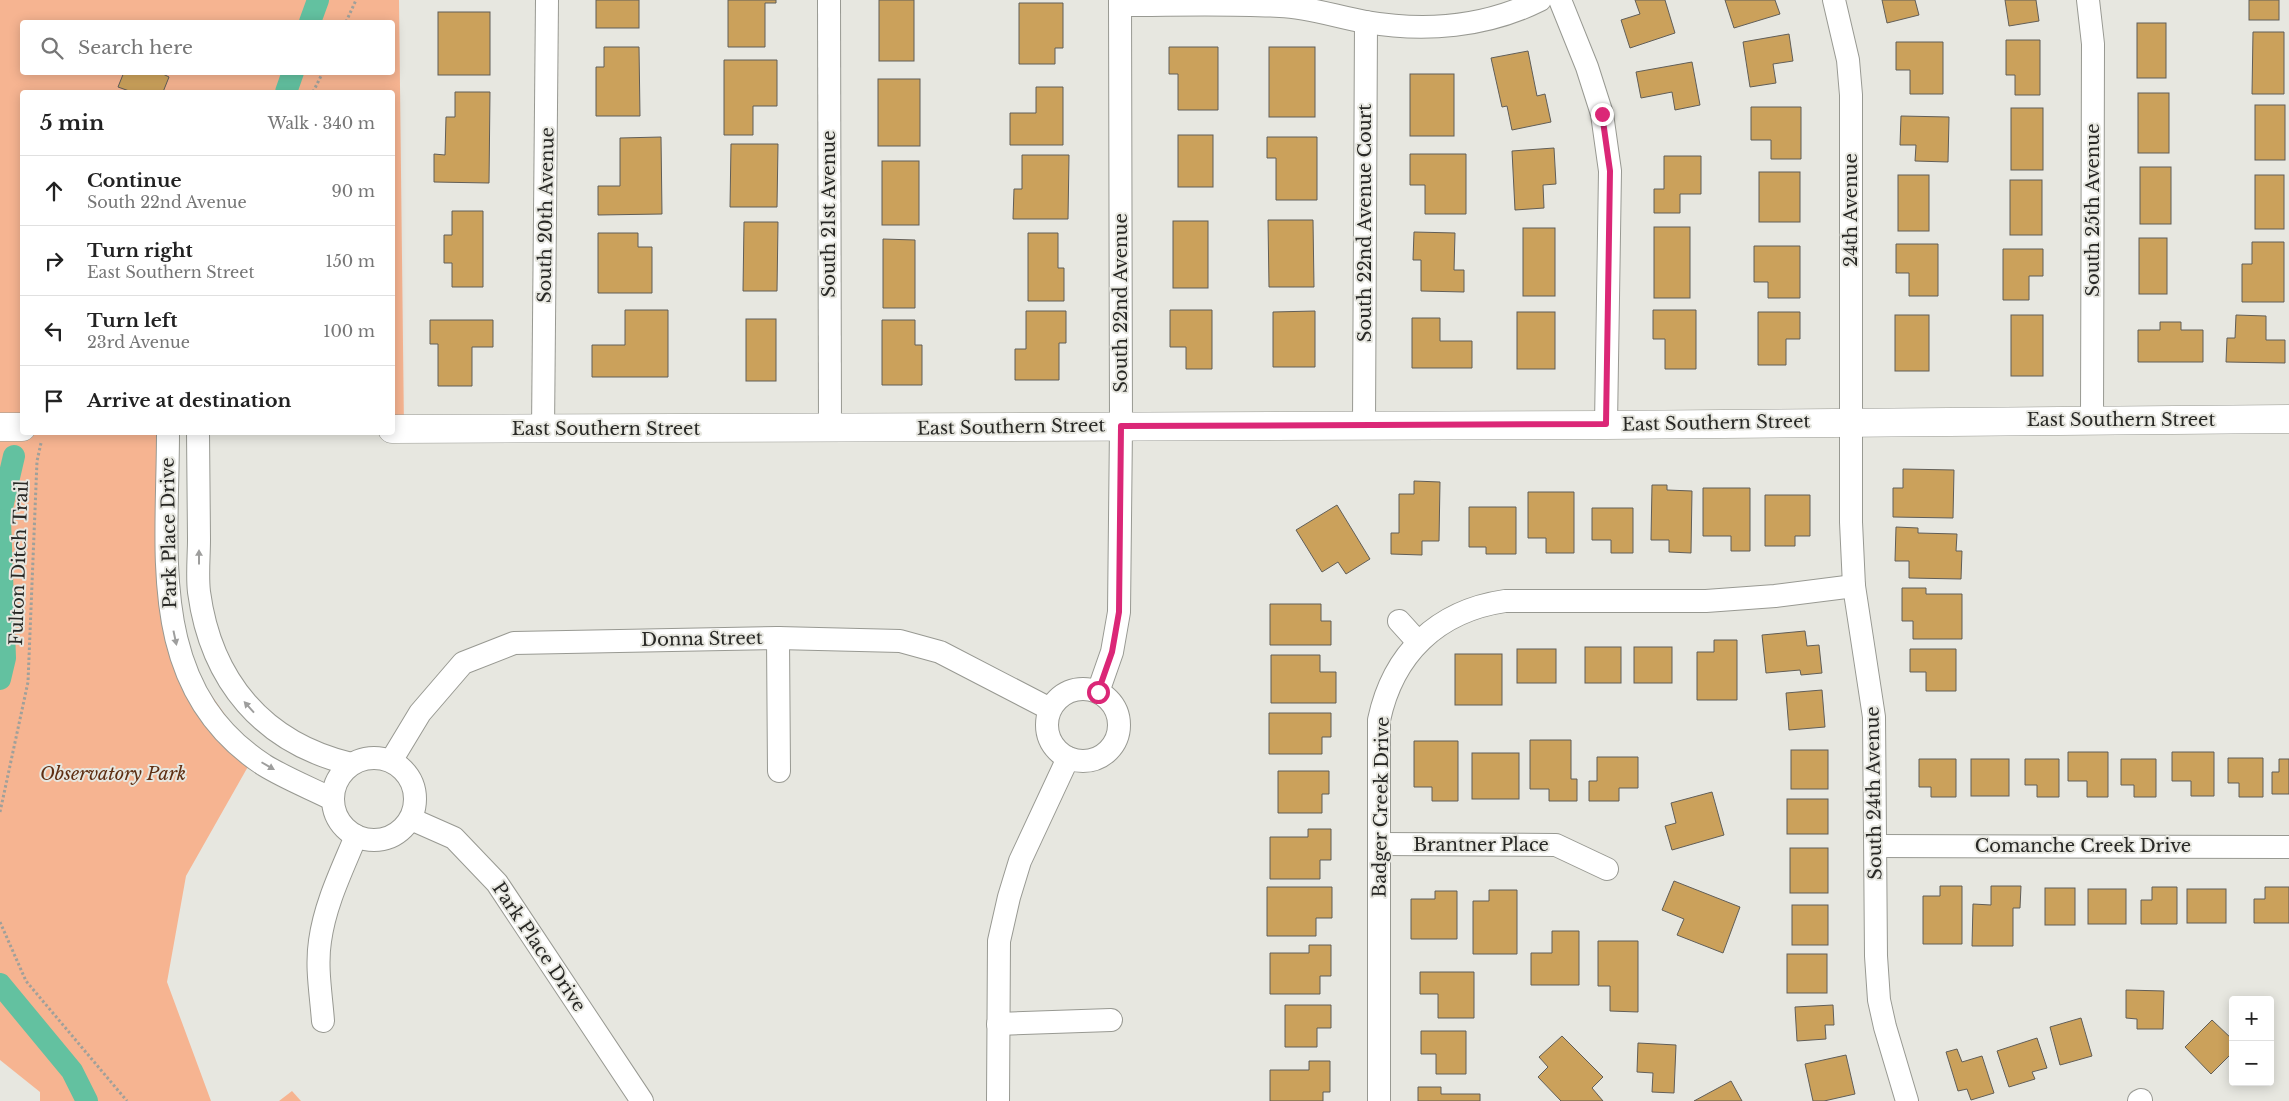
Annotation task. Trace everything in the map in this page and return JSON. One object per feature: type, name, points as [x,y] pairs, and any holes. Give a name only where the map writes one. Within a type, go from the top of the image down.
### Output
[{"type":"street","name":"South 20th Avenue","points":[[543,430],[547,0]]},
{"type":"street","name":"South 21st Avenue","points":[[829,0],[830,428]]},
{"type":"street","points":[[1120,2],[1281,6],[1323,12],[1366,22],[1414,27],[1439,27],[1471,23],[1513,12],[1540,0]]},
{"type":"street","points":[[1560,0],[1587,67],[1602,114],[1610,171],[1606,424]]},
{"type":"street","name":"24th Avenue","points":[[1834,0],[1848,60],[1851,95],[1850,422]]},
{"type":"street","name":"South 25th Avenue","points":[[2088,0],[2093,44],[2092,421]]},
{"type":"street","name":"South 22nd Avenue","points":[[1098,692],[1112,652],[1119,612],[1121,426],[1120,2]]},
{"type":"street","name":"South 22nd Avenue Court","points":[[1364,425],[1366,22]]},
{"type":"street","name":"East Southern Street","points":[[395,429],[543,430],[2289,419]]},
{"type":"street","name":"South 24th Avenue","points":[[1850,422],[1854,586],[1874,717],[1876,956],[1879,1000],[1907,1101]]},
{"type":"street","points":[[0,427],[20,431]]},
{"type":"street","name":"Park Place Drive","points":[[168,435],[168,591],[176,646],[187,674],[201,701],[227,735],[264,765],[332,799]]},
{"type":"street","name":"Park Place Drive","points":[[198,435],[199,590],[212,647],[225,675],[257,716],[279,733],[331,759],[351,764]]},
{"type":"street","name":"Badger Creek Drive","points":[[1379,1101],[1379,720],[1383,703],[1393,680],[1418,642],[1456,615],[1488,604],[1505,601],[1706,601],[1776,596],[1854,586]]},
{"type":"street","points":[[1399,621],[1418,642]]},
{"type":"street","points":[[778,638],[779,771]]},
{"type":"street","name":"Donna Street","points":[[390,760],[420,713],[463,663],[514,644],[778,638],[900,641],[940,652],[1050,709]]},
{"type":"street","points":[[1080,689],[1098,692],[1104,695],[1112,704],[1118,715],[1119,728],[1116,740],[1109,750],[1099,757],[1088,760],[1068,758],[1056,750],[1050,740],[1046,729],[1050,709],[1058,698],[1068,692],[1080,689]]},
{"type":"street","points":[[377,757],[390,760],[407,774],[416,792],[416,806],[411,820],[402,830],[390,837],[376,841],[356,836],[341,824],[334,812],[332,799],[335,785],[341,774],[351,764],[363,759],[377,757]]},
{"type":"street","points":[[998,1101],[999,942],[1009,897],[1020,861],[1068,758]]},
{"type":"street","name":"Park Place Drive","points":[[411,820],[454,838],[497,883],[642,1101]]},
{"type":"street","points":[[323,1021],[318,965],[320,941],[331,899],[356,836]]},
{"type":"street","name":"Brantner Place","points":[[1379,844],[1556,845],[1607,869]]},
{"type":"street","name":"Comanche Creek Drive","points":[[1876,846],[2289,846]]},
{"type":"street","points":[[998,1024],[1111,1020]]},
{"type":"path","points":[[347,20],[356,0]]},
{"type":"path","points":[[314,90],[321,75]]},
{"type":"path","name":"Fulton Ditch Trail","points":[[0,812],[28,682],[37,461],[32,435]]},
{"type":"path","points":[[0,922],[26,981],[127,1101]]},
{"type":"green space","name":"Observatory Park","points":[[0,0],[399,0],[404,429],[395,429],[395,90],[20,90],[20,435],[168,435],[177,646],[254,756],[186,876],[167,982],[211,1101],[40,1101],[40,1092],[0,1060]]},
{"type":"green space","points":[[292,1091],[301,1101],[279,1101]]},
{"type":"building","points":[[596,0],[639,0],[639,28],[596,28]]},
{"type":"building","points":[[728,0],[776,0],[776,3],[765,3],[765,47],[728,47]]},
{"type":"building","points":[[879,0],[914,0],[914,61],[879,61]]},
{"type":"building","points":[[1635,0],[1665,0],[1675,33],[1630,48],[1621,20],[1640,14]]},
{"type":"building","points":[[1725,0],[1775,0],[1780,14],[1734,28]]},
{"type":"building","points":[[1882,0],[1915,0],[1919,15],[1887,23]]},
{"type":"building","points":[[2005,0],[2036,0],[2039,21],[2009,26]]},
{"type":"building","points":[[2249,0],[2279,0],[2279,20],[2249,20]]},
{"type":"building","points":[[1019,3],[1063,3],[1063,48],[1055,48],[1055,64],[1019,64]]},
{"type":"building","points":[[438,12],[490,12],[490,75],[438,75]]},
{"type":"building","points":[[2137,23],[2166,23],[2166,78],[2137,78]]},
{"type":"building","points":[[2253,32],[2284,32],[2284,94],[2252,94]]},
{"type":"building","points":[[1789,34],[1793,61],[1773,64],[1776,83],[1750,87],[1743,42]]},
{"type":"building","points":[[2006,40],[2040,40],[2040,95],[2015,95],[2015,75],[2006,75]]},
{"type":"building","points":[[1896,42],[1943,42],[1943,94],[1910,94],[1910,70],[1896,70]]},
{"type":"building","points":[[604,47],[639,47],[640,116],[596,116],[596,67],[604,67]]},
{"type":"building","points":[[1169,47],[1218,47],[1218,110],[1178,110],[1178,74],[1169,74]]},
{"type":"building","points":[[1269,47],[1315,47],[1315,117],[1269,117]]},
{"type":"building","points":[[1528,51],[1537,96],[1545,94],[1551,122],[1512,130],[1507,106],[1502,107],[1491,58]]},
{"type":"building","points":[[724,60],[777,60],[777,106],[753,106],[753,135],[724,135]]},
{"type":"building","points":[[1692,62],[1700,105],[1675,110],[1672,92],[1641,98],[1636,72]]},
{"type":"building","points":[[1410,74],[1454,74],[1454,136],[1410,136]]},
{"type":"building","points":[[123,75],[165,75],[169,77],[164,90],[126,90],[118,87]]},
{"type":"building","points":[[878,79],[920,79],[920,146],[878,146]]},
{"type":"building","points":[[1036,87],[1063,87],[1063,145],[1010,145],[1010,113],[1036,113]]},
{"type":"building","points":[[455,92],[490,92],[489,183],[434,182],[434,154],[445,155],[446,117],[455,117]]},
{"type":"building","points":[[2138,93],[2169,93],[2169,153],[2138,153]]},
{"type":"building","points":[[2255,105],[2285,105],[2285,160],[2255,160]]},
{"type":"building","points":[[1751,107],[1801,107],[1801,159],[1771,159],[1771,140],[1751,140]]},
{"type":"building","points":[[2011,108],[2043,108],[2043,170],[2011,170]]},
{"type":"building","points":[[1901,116],[1949,117],[1948,162],[1915,161],[1916,145],[1900,145]]},
{"type":"building","points":[[1178,135],[1213,135],[1213,187],[1178,187]]},
{"type":"building","points":[[661,137],[662,214],[598,215],[598,186],[620,186],[620,138]]},
{"type":"building","points":[[1267,137],[1317,137],[1317,200],[1276,200],[1276,158],[1267,158]]},
{"type":"building","points":[[731,144],[778,144],[777,207],[730,207]]},
{"type":"building","points":[[1554,148],[1556,184],[1543,185],[1544,208],[1515,210],[1512,151]]},
{"type":"building","points":[[1410,154],[1466,154],[1466,214],[1425,214],[1425,185],[1410,185]]},
{"type":"building","points":[[1022,155],[1069,155],[1068,219],[1013,219],[1014,189],[1022,189]]},
{"type":"building","points":[[1664,156],[1701,156],[1701,194],[1680,194],[1680,213],[1654,213],[1654,189],[1664,189]]},
{"type":"building","points":[[882,161],[919,161],[919,225],[882,225]]},
{"type":"building","points":[[2140,167],[2171,167],[2171,224],[2140,224]]},
{"type":"building","points":[[1759,172],[1800,172],[1800,222],[1759,222]]},
{"type":"building","points":[[1898,175],[1929,175],[1929,231],[1898,231]]},
{"type":"building","points":[[2255,175],[2284,175],[2284,229],[2255,229]]},
{"type":"building","points":[[2010,180],[2042,180],[2042,235],[2010,235]]},
{"type":"building","points":[[452,211],[483,211],[483,287],[452,287],[452,263],[444,263],[444,235],[452,235]]},
{"type":"building","points":[[1268,220],[1313,220],[1314,287],[1269,287]]},
{"type":"building","points":[[1173,221],[1208,221],[1208,288],[1173,288]]},
{"type":"building","points":[[744,222],[778,222],[777,291],[743,291]]},
{"type":"building","points":[[1654,227],[1690,227],[1690,298],[1654,298]]},
{"type":"building","points":[[1523,228],[1555,228],[1555,296],[1523,296]]},
{"type":"building","points":[[1414,232],[1455,233],[1454,270],[1464,270],[1464,292],[1421,291],[1421,260],[1413,260]]},
{"type":"building","points":[[598,233],[638,233],[638,247],[652,247],[652,293],[598,293]]},
{"type":"building","points":[[1028,233],[1058,233],[1058,268],[1064,268],[1064,301],[1028,301]]},
{"type":"building","points":[[2139,238],[2167,238],[2167,294],[2139,294]]},
{"type":"building","points":[[883,239],[915,240],[915,308],[883,308]]},
{"type":"building","points":[[2252,242],[2284,242],[2284,302],[2242,302],[2242,264],[2252,264]]},
{"type":"building","points":[[1896,244],[1938,244],[1938,296],[1909,296],[1909,273],[1896,273]]},
{"type":"building","points":[[1754,246],[1800,246],[1800,298],[1768,298],[1768,282],[1754,282]]},
{"type":"building","points":[[2003,249],[2043,249],[2043,276],[2029,276],[2029,300],[2003,300]]},
{"type":"building","points":[[625,310],[668,310],[668,377],[592,377],[592,345],[625,345]]},
{"type":"building","points":[[1170,310],[1212,310],[1212,369],[1186,369],[1186,347],[1170,347]]},
{"type":"building","points":[[1653,310],[1696,310],[1696,369],[1665,369],[1665,339],[1653,339]]},
{"type":"building","points":[[1026,311],[1066,311],[1066,343],[1059,343],[1059,380],[1015,380],[1015,349],[1026,349]]},
{"type":"building","points":[[1315,311],[1315,367],[1273,367],[1273,312]]},
{"type":"building","points":[[1517,312],[1555,312],[1555,369],[1517,369]]},
{"type":"building","points":[[1758,312],[1800,312],[1800,339],[1786,339],[1786,365],[1758,365]]},
{"type":"building","points":[[1895,315],[1929,315],[1929,371],[1895,371]]},
{"type":"building","points":[[2011,315],[2043,315],[2043,376],[2011,376]]},
{"type":"building","points":[[2236,315],[2266,316],[2266,340],[2285,340],[2285,363],[2226,362],[2227,338],[2235,338]]},
{"type":"building","points":[[1412,318],[1440,318],[1440,341],[1472,341],[1472,368],[1412,368]]},
{"type":"building","points":[[746,319],[776,319],[776,381],[746,381]]},
{"type":"building","points":[[430,320],[493,320],[493,347],[472,347],[472,386],[438,386],[438,344],[430,344]]},
{"type":"building","points":[[882,320],[915,320],[915,345],[922,345],[922,385],[882,385]]},
{"type":"building","points":[[2160,322],[2181,322],[2181,330],[2203,330],[2203,362],[2138,362],[2138,330],[2160,330]]},
{"type":"building","points":[[1903,469],[1954,470],[1953,518],[1893,517],[1893,488],[1903,488]]},
{"type":"building","points":[[1414,481],[1440,482],[1439,541],[1422,541],[1422,555],[1391,554],[1391,533],[1399,533],[1399,494],[1414,494]]},
{"type":"building","points":[[1652,485],[1667,485],[1667,490],[1692,491],[1691,553],[1669,552],[1669,540],[1651,540]]},
{"type":"building","points":[[1703,488],[1750,488],[1750,551],[1731,551],[1731,536],[1703,536]]},
{"type":"building","points":[[1528,492],[1574,492],[1574,553],[1546,553],[1546,538],[1528,538]]},
{"type":"building","points":[[1765,495],[1810,495],[1810,536],[1795,536],[1795,546],[1765,546]]},
{"type":"building","points":[[1337,505],[1370,559],[1346,574],[1338,562],[1322,572],[1296,530]]},
{"type":"building","points":[[1469,507],[1516,507],[1516,554],[1486,554],[1486,547],[1469,547]]},
{"type":"building","points":[[1592,508],[1633,508],[1633,553],[1611,553],[1611,540],[1592,540]]},
{"type":"building","points":[[1896,527],[1918,528],[1918,533],[1957,534],[1956,551],[1962,551],[1961,579],[1909,578],[1909,561],[1895,561]]},
{"type":"building","points":[[1902,588],[1926,588],[1926,594],[1962,594],[1962,639],[1913,639],[1913,621],[1902,621]]},
{"type":"building","points":[[1270,604],[1321,604],[1321,621],[1331,621],[1331,645],[1270,645]]},
{"type":"building","points":[[1805,631],[1807,646],[1819,645],[1822,673],[1801,675],[1800,670],[1766,673],[1762,635]]},
{"type":"building","points":[[1714,640],[1737,640],[1737,700],[1697,700],[1697,652],[1714,652]]},
{"type":"building","points":[[1585,647],[1621,647],[1621,683],[1585,683]]},
{"type":"building","points":[[1634,647],[1672,647],[1672,683],[1634,683]]},
{"type":"building","points":[[1517,649],[1556,649],[1556,683],[1517,683]]},
{"type":"building","points":[[1910,649],[1956,649],[1956,691],[1926,691],[1926,672],[1910,672]]},
{"type":"building","points":[[1455,654],[1502,654],[1502,705],[1455,705]]},
{"type":"building","points":[[1271,655],[1320,655],[1320,672],[1336,672],[1336,703],[1271,703]]},
{"type":"building","points":[[1822,690],[1825,727],[1789,730],[1786,693]]},
{"type":"building","points":[[1269,713],[1331,713],[1331,737],[1322,737],[1322,754],[1269,754]]},
{"type":"building","points":[[1530,740],[1571,740],[1571,779],[1577,779],[1577,801],[1549,801],[1549,789],[1530,789]]},
{"type":"building","points":[[1414,741],[1458,741],[1458,801],[1432,801],[1432,787],[1414,787]]},
{"type":"building","points":[[1791,750],[1828,750],[1828,789],[1791,789]]},
{"type":"building","points":[[2068,752],[2108,752],[2108,797],[2087,797],[2087,781],[2068,781]]},
{"type":"building","points":[[2172,752],[2214,752],[2214,796],[2191,796],[2191,781],[2172,781]]},
{"type":"building","points":[[1472,753],[1519,753],[1519,799],[1472,799]]},
{"type":"building","points":[[1597,757],[1638,757],[1638,788],[1619,788],[1619,801],[1589,801],[1589,781],[1597,781]]},
{"type":"building","points":[[2228,758],[2263,758],[2263,797],[2239,797],[2239,783],[2228,783]]},
{"type":"building","points":[[1919,759],[1956,759],[1956,797],[1931,797],[1931,787],[1919,787]]},
{"type":"building","points":[[1971,759],[2009,759],[2009,796],[1971,796]]},
{"type":"building","points":[[2025,759],[2059,759],[2059,797],[2037,797],[2037,785],[2025,785]]},
{"type":"building","points":[[2121,759],[2156,759],[2156,797],[2134,797],[2134,785],[2121,785]]},
{"type":"building","points":[[2279,759],[2289,759],[2289,794],[2272,794],[2272,772],[2279,772]]},
{"type":"building","points":[[1278,771],[1329,771],[1329,794],[1322,794],[1322,813],[1278,813]]},
{"type":"building","points":[[1712,792],[1724,835],[1672,850],[1665,826],[1676,823],[1671,803]]},
{"type":"building","points":[[1787,799],[1828,799],[1828,834],[1787,834]]},
{"type":"building","points":[[1308,829],[1331,829],[1331,860],[1320,860],[1320,879],[1270,879],[1270,837],[1308,837]]},
{"type":"building","points":[[1790,848],[1828,848],[1828,893],[1790,893]]},
{"type":"building","points":[[1674,881],[1740,907],[1723,953],[1677,935],[1684,919],[1662,910]]},
{"type":"building","points":[[1940,886],[1962,886],[1962,944],[1923,944],[1923,896],[1940,896]]},
{"type":"building","points":[[1991,886],[2021,886],[2020,908],[2013,908],[2013,946],[1972,946],[1973,904],[1991,905]]},
{"type":"building","points":[[1267,887],[1332,887],[1332,918],[1316,918],[1316,936],[1267,936]]},
{"type":"building","points":[[2152,887],[2177,887],[2177,924],[2141,924],[2141,900],[2152,900]]},
{"type":"building","points":[[2265,887],[2289,887],[2289,923],[2254,923],[2254,899],[2265,899]]},
{"type":"building","points":[[2045,888],[2075,888],[2075,925],[2045,925]]},
{"type":"building","points":[[2088,889],[2126,889],[2126,924],[2088,924]]},
{"type":"building","points":[[2187,889],[2226,889],[2226,923],[2187,923]]},
{"type":"building","points":[[1489,890],[1517,890],[1517,954],[1473,954],[1473,901],[1489,901]]},
{"type":"building","points":[[1435,891],[1457,891],[1457,939],[1411,939],[1411,899],[1435,899]]},
{"type":"building","points":[[1792,905],[1828,905],[1828,945],[1792,945]]},
{"type":"building","points":[[1552,931],[1579,931],[1579,985],[1531,985],[1531,953],[1552,953]]},
{"type":"building","points":[[1598,941],[1638,941],[1638,1012],[1610,1011],[1610,986],[1598,986]]},
{"type":"building","points":[[1309,945],[1331,945],[1331,976],[1320,976],[1320,994],[1270,994],[1270,953],[1309,953]]},
{"type":"building","points":[[1787,954],[1827,954],[1827,993],[1787,993]]},
{"type":"building","points":[[1420,972],[1474,972],[1474,1018],[1438,1018],[1438,994],[1420,994]]},
{"type":"building","points":[[2126,990],[2164,991],[2163,1029],[2137,1029],[2137,1019],[2126,1018]]},
{"type":"building","points":[[1285,1005],[1331,1005],[1331,1028],[1317,1028],[1317,1047],[1285,1047]]},
{"type":"building","points":[[1833,1005],[1834,1025],[1825,1025],[1826,1039],[1797,1041],[1795,1007]]},
{"type":"building","points":[[2081,1018],[2092,1056],[2060,1065],[2050,1027]]},
{"type":"building","points":[[2212,1020],[2229,1036],[2229,1056],[2211,1074],[2185,1047]]},
{"type":"building","points":[[1421,1031],[1466,1031],[1466,1074],[1436,1074],[1436,1054],[1421,1054]]},
{"type":"building","points":[[1562,1036],[1603,1077],[1592,1088],[1603,1101],[1561,1101],[1538,1077],[1548,1067],[1539,1057]]},
{"type":"building","points":[[2037,1038],[2047,1068],[2032,1072],[2035,1079],[2009,1087],[1997,1051]]},
{"type":"building","points":[[1638,1043],[1676,1045],[1674,1093],[1652,1092],[1653,1073],[1637,1072]]},
{"type":"building","points":[[1957,1049],[1962,1062],[1982,1056],[1994,1093],[1971,1100],[1967,1089],[1958,1091],[1946,1052]]},
{"type":"building","points":[[1846,1055],[1855,1094],[1824,1101],[1813,1101],[1805,1064]]},
{"type":"building","points":[[1309,1061],[1330,1061],[1330,1092],[1323,1092],[1323,1101],[1270,1101],[1270,1070],[1309,1070]]},
{"type":"building","points":[[1731,1081],[1742,1101],[1694,1101]]},
{"type":"building","points":[[1418,1087],[1441,1087],[1441,1094],[1480,1094],[1480,1101],[1418,1101]]},
{"type":"waterway","points":[[311,20],[318,0]]},
{"type":"waterway","points":[[287,90],[292,75]]},
{"type":"waterway","points":[[0,516],[14,456]]},
{"type":"waterway","points":[[0,520],[5,658],[0,679]]},
{"type":"waterway","points":[[0,984],[72,1071],[87,1101]]},
{"type":"route","points":[[1098,692],[1112,652],[1119,612],[1121,426],[1606,424],[1610,171],[1602,114]]}]
